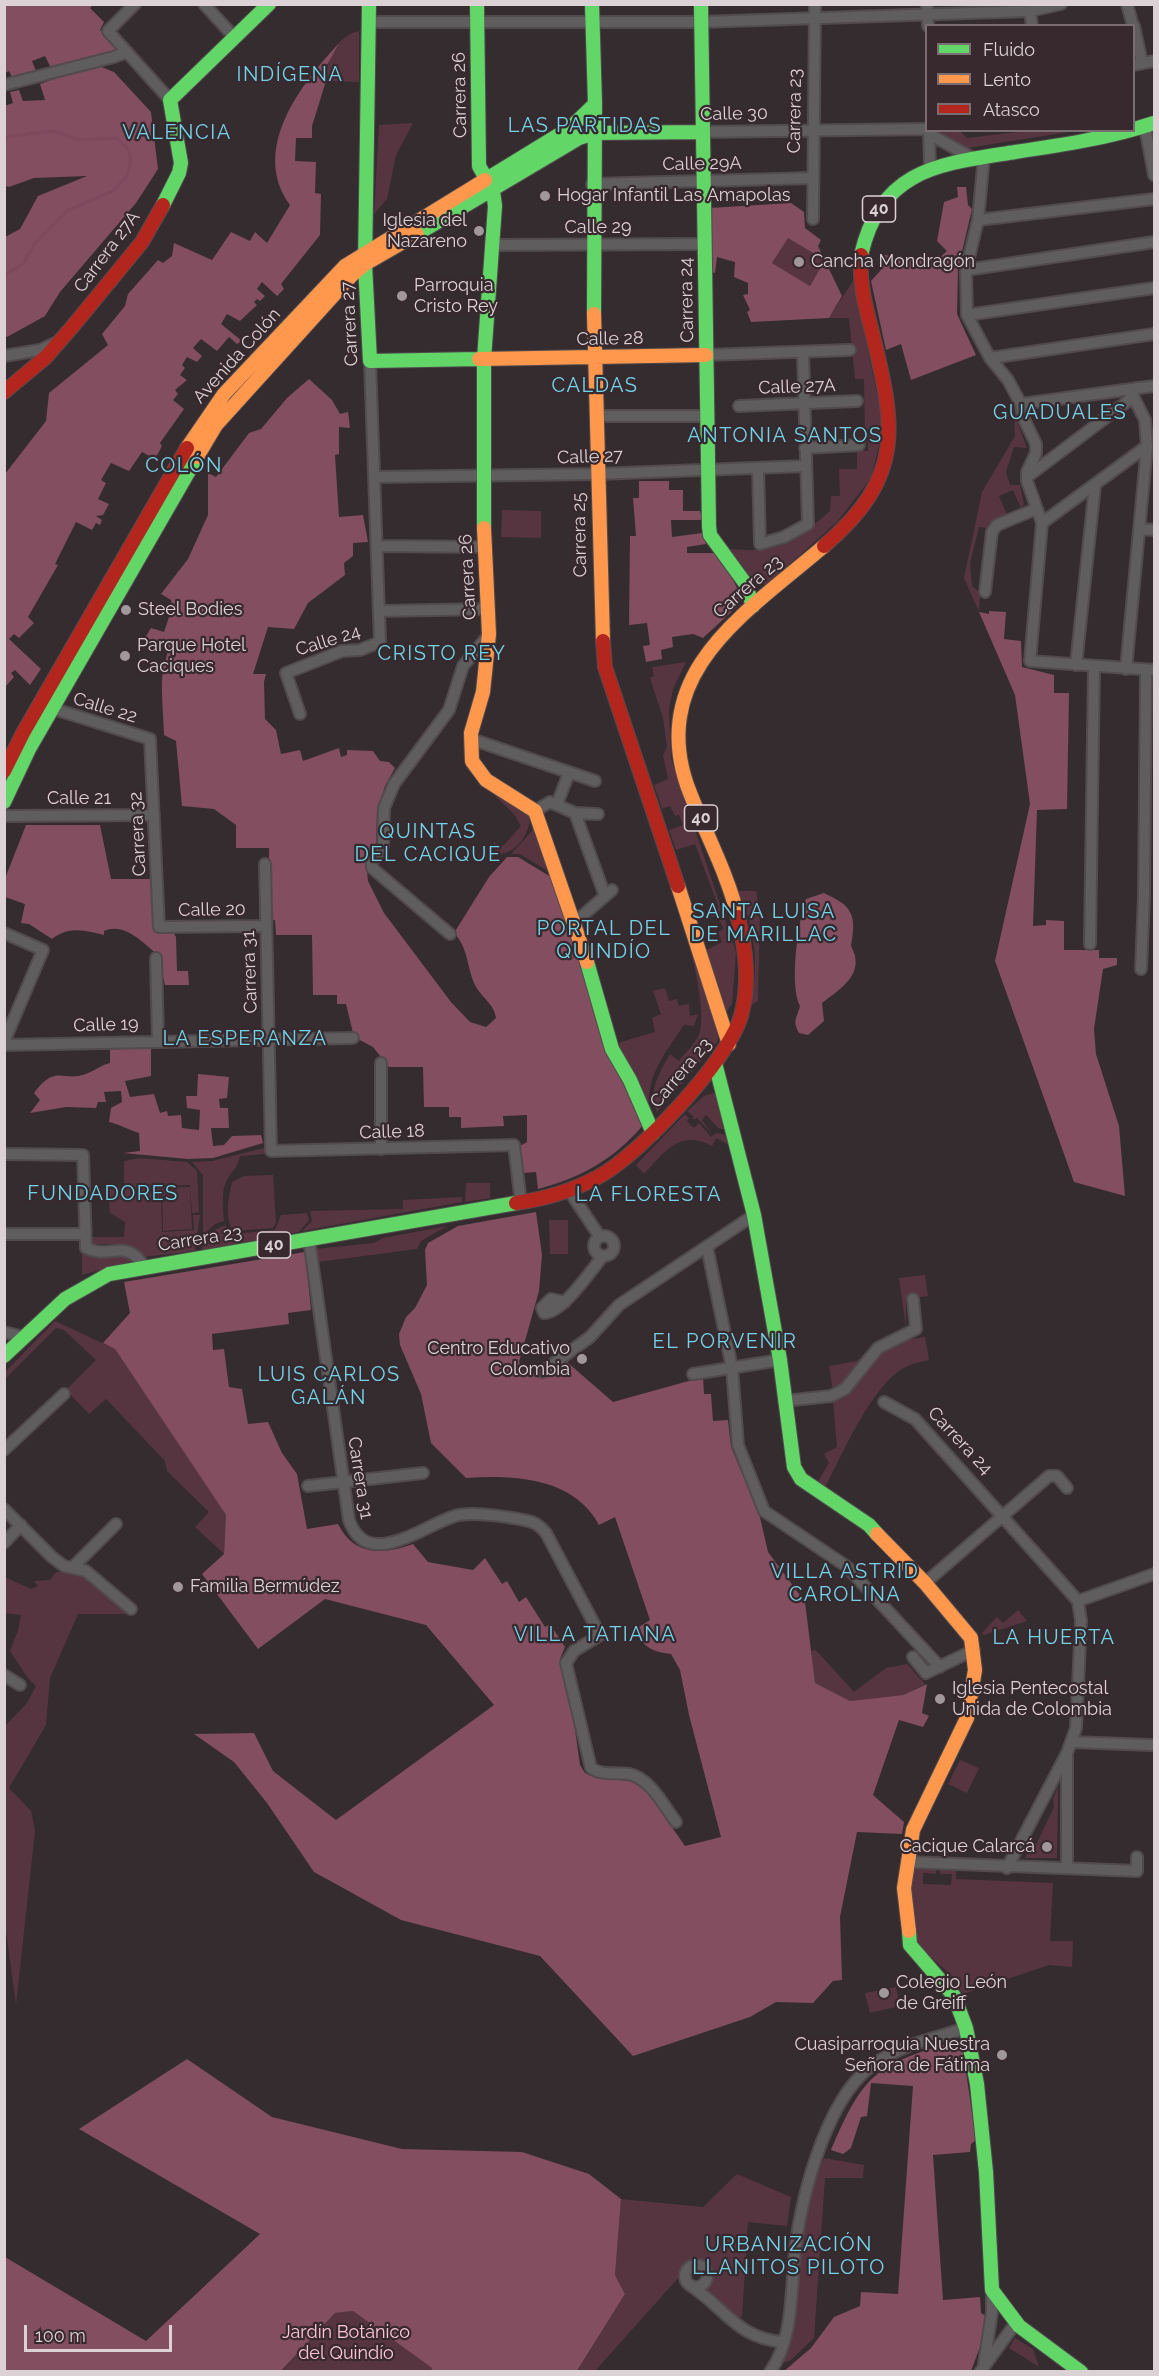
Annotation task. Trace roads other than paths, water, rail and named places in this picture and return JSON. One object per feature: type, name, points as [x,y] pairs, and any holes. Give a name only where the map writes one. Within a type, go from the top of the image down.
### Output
[{"type":"main road","points":[[170,100],[269,4]]},
{"type":"main road","name":"Carrera 27","points":[[369,4],[365,258],[370,361]]},
{"type":"main road","name":"Carrera 26","points":[[477,4],[479,166],[490,185],[495,206],[484,359],[484,546],[489,634],[483,692],[471,739],[472,761],[486,780],[535,811]]},
{"type":"main road","name":"Carrera 25","points":[[592,4],[595,104],[592,184],[597,474],[600,612],[605,668],[676,876],[729,1044]]},
{"type":"main road","name":"Carrera 24","points":[[701,4],[701,132],[710,535],[745,583],[753,606]]},
{"type":"main road","name":"Carrera 27A","points":[[4,392],[46,357],[142,242],[180,172],[181,156],[170,100]]},
{"type":"main road","name":"Avenida Colón","points":[[490,185],[570,128],[595,104]]},
{"type":"main road","name":"40","points":[[1135,128],[1150,125]]},
{"type":"main road","name":"Calle 30","points":[[579,138],[594,133],[701,132]]},
{"type":"main road","name":"40","points":[[930,168],[1119,132]]},
{"type":"main road","name":"Avenida Colón","points":[[4,771],[23,733],[81,644],[220,418],[365,258],[490,185],[579,138]]},
{"type":"main road","name":"Carrera 23","points":[[4,1356],[62,1300],[81,1286],[109,1274],[144,1266],[521,1203],[570,1192],[614,1170],[653,1133],[715,1063],[729,1044],[742,1014],[746,953],[735,904],[688,789],[679,755],[679,720],[692,674],[725,629],[847,523],[867,502],[879,480],[891,439],[889,410],[863,295],[860,261],[869,230],[880,206],[900,185],[930,168]]},
{"type":"main road","name":"Calle 28","points":[[370,361],[706,355]]},
{"type":"main road","name":"Carrera 24","points":[[745,583],[767,594]]},
{"type":"main road","name":"Avenida Colón","points":[[4,802],[81,644]]},
{"type":"main road","points":[[535,811],[574,923],[609,1042],[653,1133]]},
{"type":"main road","points":[[715,1063],[754,1215],[780,1360],[794,1467],[801,1479],[869,1526],[925,1583],[971,1638],[975,1670],[967,1719],[913,1830],[904,1888],[906,1925],[910,1945],[954,1996],[966,2028],[978,2095],[986,2172],[992,2290],[999,2306],[1015,2324],[1081,2372]]},
{"type":"street","points":[[135,4],[108,31],[170,100]]},
{"type":"street","points":[[204,4],[235,38]]},
{"type":"street","name":"Carrera 23","points":[[813,219],[812,130],[815,4]]},
{"type":"street","points":[[370,22],[701,22],[815,19],[927,9],[1030,11],[1061,4]]},
{"type":"street","points":[[1127,4],[1133,24]]},
{"type":"street","points":[[927,9],[928,24]]},
{"type":"street","points":[[1030,11],[1032,24]]},
{"type":"street","points":[[1135,36],[1138,64],[1155,61]]},
{"type":"street","points":[[4,85],[127,52]]},
{"type":"street","points":[[1150,125],[1155,175]]},
{"type":"street","name":"Calle 30","points":[[701,132],[925,131]]},
{"type":"street","points":[[928,132],[930,168]]},
{"type":"street","name":"Calle 30","points":[[930,132],[979,157]]},
{"type":"street","points":[[979,157],[978,220],[966,270],[967,315],[990,358],[1008,380],[1021,404],[1023,417],[1036,444],[1036,453],[1027,477],[1041,523],[1030,660],[1150,670],[1150,773],[1141,969]]},
{"type":"street","name":"Calle 29A","points":[[592,184],[813,178]]},
{"type":"street","points":[[978,220],[1155,199]]},
{"type":"street","points":[[966,270],[1155,242]]},
{"type":"street","name":"Calle 29","points":[[492,245],[704,244]]},
{"type":"street","points":[[967,315],[1155,288]]},
{"type":"street","points":[[990,358],[1155,334]]},
{"type":"street","points":[[4,356],[40,350],[60,341]]},
{"type":"street","name":"Calle 28","points":[[706,355],[849,350]]},
{"type":"street","points":[[758,468],[760,544],[784,537],[808,524],[803,353]]},
{"type":"street","name":"Carrera 27","points":[[370,361],[380,642]]},
{"type":"street","points":[[1021,404],[1135,392],[1155,386]]},
{"type":"street","points":[[1126,669],[1147,446],[1145,420],[1135,392]]},
{"type":"street","points":[[1027,477],[1135,392]]},
{"type":"street","name":"Calle 27A","points":[[739,406],[857,401]]},
{"type":"street","points":[[596,416],[707,416]]},
{"type":"street","points":[[806,448],[859,445]]},
{"type":"street","points":[[1041,523],[1147,446]]},
{"type":"street","name":"Calle 27","points":[[375,477],[597,474],[806,466]]},
{"type":"street","points":[[1143,481],[1155,472]]},
{"type":"street","points":[[1076,664],[1095,484]]},
{"type":"street","points":[[985,592],[992,532],[997,525],[1036,509]]},
{"type":"street","points":[[1139,529],[1155,530]]},
{"type":"street","points":[[377,546],[484,546]]},
{"type":"street","name":"Calle 24","points":[[380,611],[487,609]]},
{"type":"street","points":[[450,934],[372,868],[372,862],[383,847],[384,808],[394,784],[449,710],[463,666],[489,634]]},
{"type":"street","name":"Calle 24","points":[[300,714],[286,673],[342,651],[360,650],[380,642]]},
{"type":"street","points":[[1090,944],[1094,666]]},
{"type":"street","name":"Calle 22","points":[[51,708],[150,739]]},
{"type":"street","name":"Carrera 32","points":[[150,739],[159,927]]},
{"type":"street","points":[[471,739],[595,781]]},
{"type":"street","points":[[557,804],[569,772]]},
{"type":"street","points":[[535,811],[550,802],[575,813],[598,814]]},
{"type":"street","points":[[574,923],[609,893],[575,813]]},
{"type":"street","name":"Calle 21","points":[[4,816],[154,815]]},
{"type":"street","name":"Carrera 31","points":[[265,864],[264,926],[271,1152]]},
{"type":"street","name":"Calle 20","points":[[159,927],[264,926]]},
{"type":"street","points":[[4,933],[43,950],[4,1043]]},
{"type":"street","points":[[156,958],[158,1040]]},
{"type":"street","name":"Calle 19","points":[[4,1043],[353,1038]]},
{"type":"street","points":[[381,1063],[381,1149]]},
{"type":"street","name":"Calle 18","points":[[271,1152],[514,1145],[521,1203]]},
{"type":"street","points":[[4,1154],[83,1155],[86,1248],[92,1251],[125,1250],[136,1254],[144,1266]]},
{"type":"street","points":[[570,1192],[600,1237]]},
{"type":"street","points":[[542,1372],[590,1337],[619,1305],[754,1215]]},
{"type":"street","points":[[4,1234],[84,1234]]},
{"type":"street","points":[[565,1302],[603,1256],[612,1252],[614,1244],[607,1236],[600,1237]]},
{"type":"street","points":[[600,1237],[594,1248],[603,1256]]},
{"type":"street","name":"Carrera 31","points":[[309,1239],[343,1482],[353,1533],[361,1541],[373,1544],[394,1541],[415,1535],[458,1515],[529,1521],[540,1526],[546,1533],[600,1635],[574,1651],[566,1663],[591,1768],[599,1773],[631,1774],[648,1785],[676,1822]]},
{"type":"street","points":[[707,1247],[732,1368],[738,1445],[764,1511],[846,1566],[940,1667]]},
{"type":"street","points":[[784,1401],[831,1396],[845,1389],[878,1348],[916,1329],[913,1299]]},
{"type":"street","points":[[4,1332],[23,1336]]},
{"type":"street","points":[[693,1374],[780,1360]]},
{"type":"street","points":[[4,1450],[64,1394]]},
{"type":"street","name":"Carrera 24","points":[[884,1402],[915,1419],[1078,1601]]},
{"type":"street","points":[[308,1486],[423,1473]]},
{"type":"street","points":[[925,1583],[1002,1514],[1049,1476],[1057,1476],[1067,1488]]},
{"type":"street","points":[[4,1509],[52,1557],[64,1566],[86,1571],[130,1609]]},
{"type":"street","points":[[73,1567],[116,1524]]},
{"type":"street","points":[[4,1543],[21,1526]]},
{"type":"street","points":[[1007,1868],[1069,1748],[1076,1728],[1081,1620],[1078,1601],[1155,1574]]},
{"type":"street","points":[[913,1658],[926,1673],[974,1650]]},
{"type":"street","points":[[4,1675],[20,1685]]},
{"type":"street","points":[[1069,1748],[1151,1745]]},
{"type":"street","points":[[1067,1867],[1069,1748]]},
{"type":"street","points":[[907,1862],[1007,1868],[1067,1867],[1137,1871],[1137,1857]]},
{"type":"street","points":[[770,2372],[789,2322],[797,2227],[804,2192],[845,2094],[861,2076],[887,2056],[966,2028]]},
{"type":"street","points":[[699,2289],[742,2330],[768,2341],[783,2342]]},
{"type":"street","points":[[982,2368],[992,2312],[992,2290]]},
{"type":"street","points":[[982,2368],[1015,2324]]},
{"type":"waterway","points":[[4,137],[54,131],[79,140],[116,138],[127,147],[131,160],[127,176],[113,191],[67,211],[36,242],[23,264],[4,275]]},
{"type":"place","name":"Hogar Infantil Las Amapolas","points":[[545,196]]},
{"type":"place","name":"Iglesia del Nazareno","points":[[479,231]]},
{"type":"place","name":"Cancha Mondragón","points":[[799,262]]},
{"type":"place","name":"Parroquia Cristo Rey","points":[[402,296]]},
{"type":"place","name":"Steel Bodies","points":[[126,610]]},
{"type":"place","name":"Parque Hotel Caciques","points":[[125,656]]},
{"type":"place","name":"Centro Educativo Colombia","points":[[582,1359]]},
{"type":"place","name":"Familia Bermúdez","points":[[178,1587]]},
{"type":"place","name":"Iglesia Pentecostal Unida de Colombia","points":[[940,1699]]},
{"type":"place","name":"Cacique Calarcá","points":[[1047,1847]]},
{"type":"place","name":"Colegio León de Greiff","points":[[884,1993]]},
{"type":"place","name":"Cuasiparroquia Nuestra Señora de Fátima","points":[[1002,2055]]},
{"type":"district","name":"INDÍGENA","points":[[290,75]]},
{"type":"district","name":"LAS PARTIDAS","points":[[585,126]]},
{"type":"district","name":"VALENCIA","points":[[177,133]]},
{"type":"district","name":"CALDAS","points":[[595,386]]},
{"type":"district","name":"GUADUALES","points":[[1060,413]]},
{"type":"district","name":"ANTONIA SANTOS","points":[[785,436]]},
{"type":"district","name":"COLÓN","points":[[184,466]]},
{"type":"district","name":"CRISTO REY","points":[[442,654]]},
{"type":"district","name":"QUINTAS DEL CACIQUE","points":[[428,844]]},
{"type":"district","name":"SANTA LUISA DE MARILLAC","points":[[764,924]]},
{"type":"district","name":"PORTAL DEL QUINDÍO","points":[[604,940]]},
{"type":"district","name":"LA ESPERANZA","points":[[245,1039]]},
{"type":"district","name":"FUNDADORES","points":[[103,1194]]},
{"type":"district","name":"LA FLORESTA","points":[[649,1195]]},
{"type":"district","name":"EL PORVENIR","points":[[725,1342]]},
{"type":"district","name":"LUIS CARLOS GALÁN","points":[[329,1386]]},
{"type":"district","name":"VILLA ASTRID CAROLINA","points":[[845,1584]]},
{"type":"district","name":"VILLA TATIANA","points":[[595,1635]]},
{"type":"district","name":"LA HUERTA","points":[[1054,1638]]},
{"type":"district","name":"URBANIZACIÓN LLANITOS PILOTO","points":[[789,2256]]},
{"type":"park label","name":"Jardín Botánico del Quindío","points":[[346,2343]]}]
